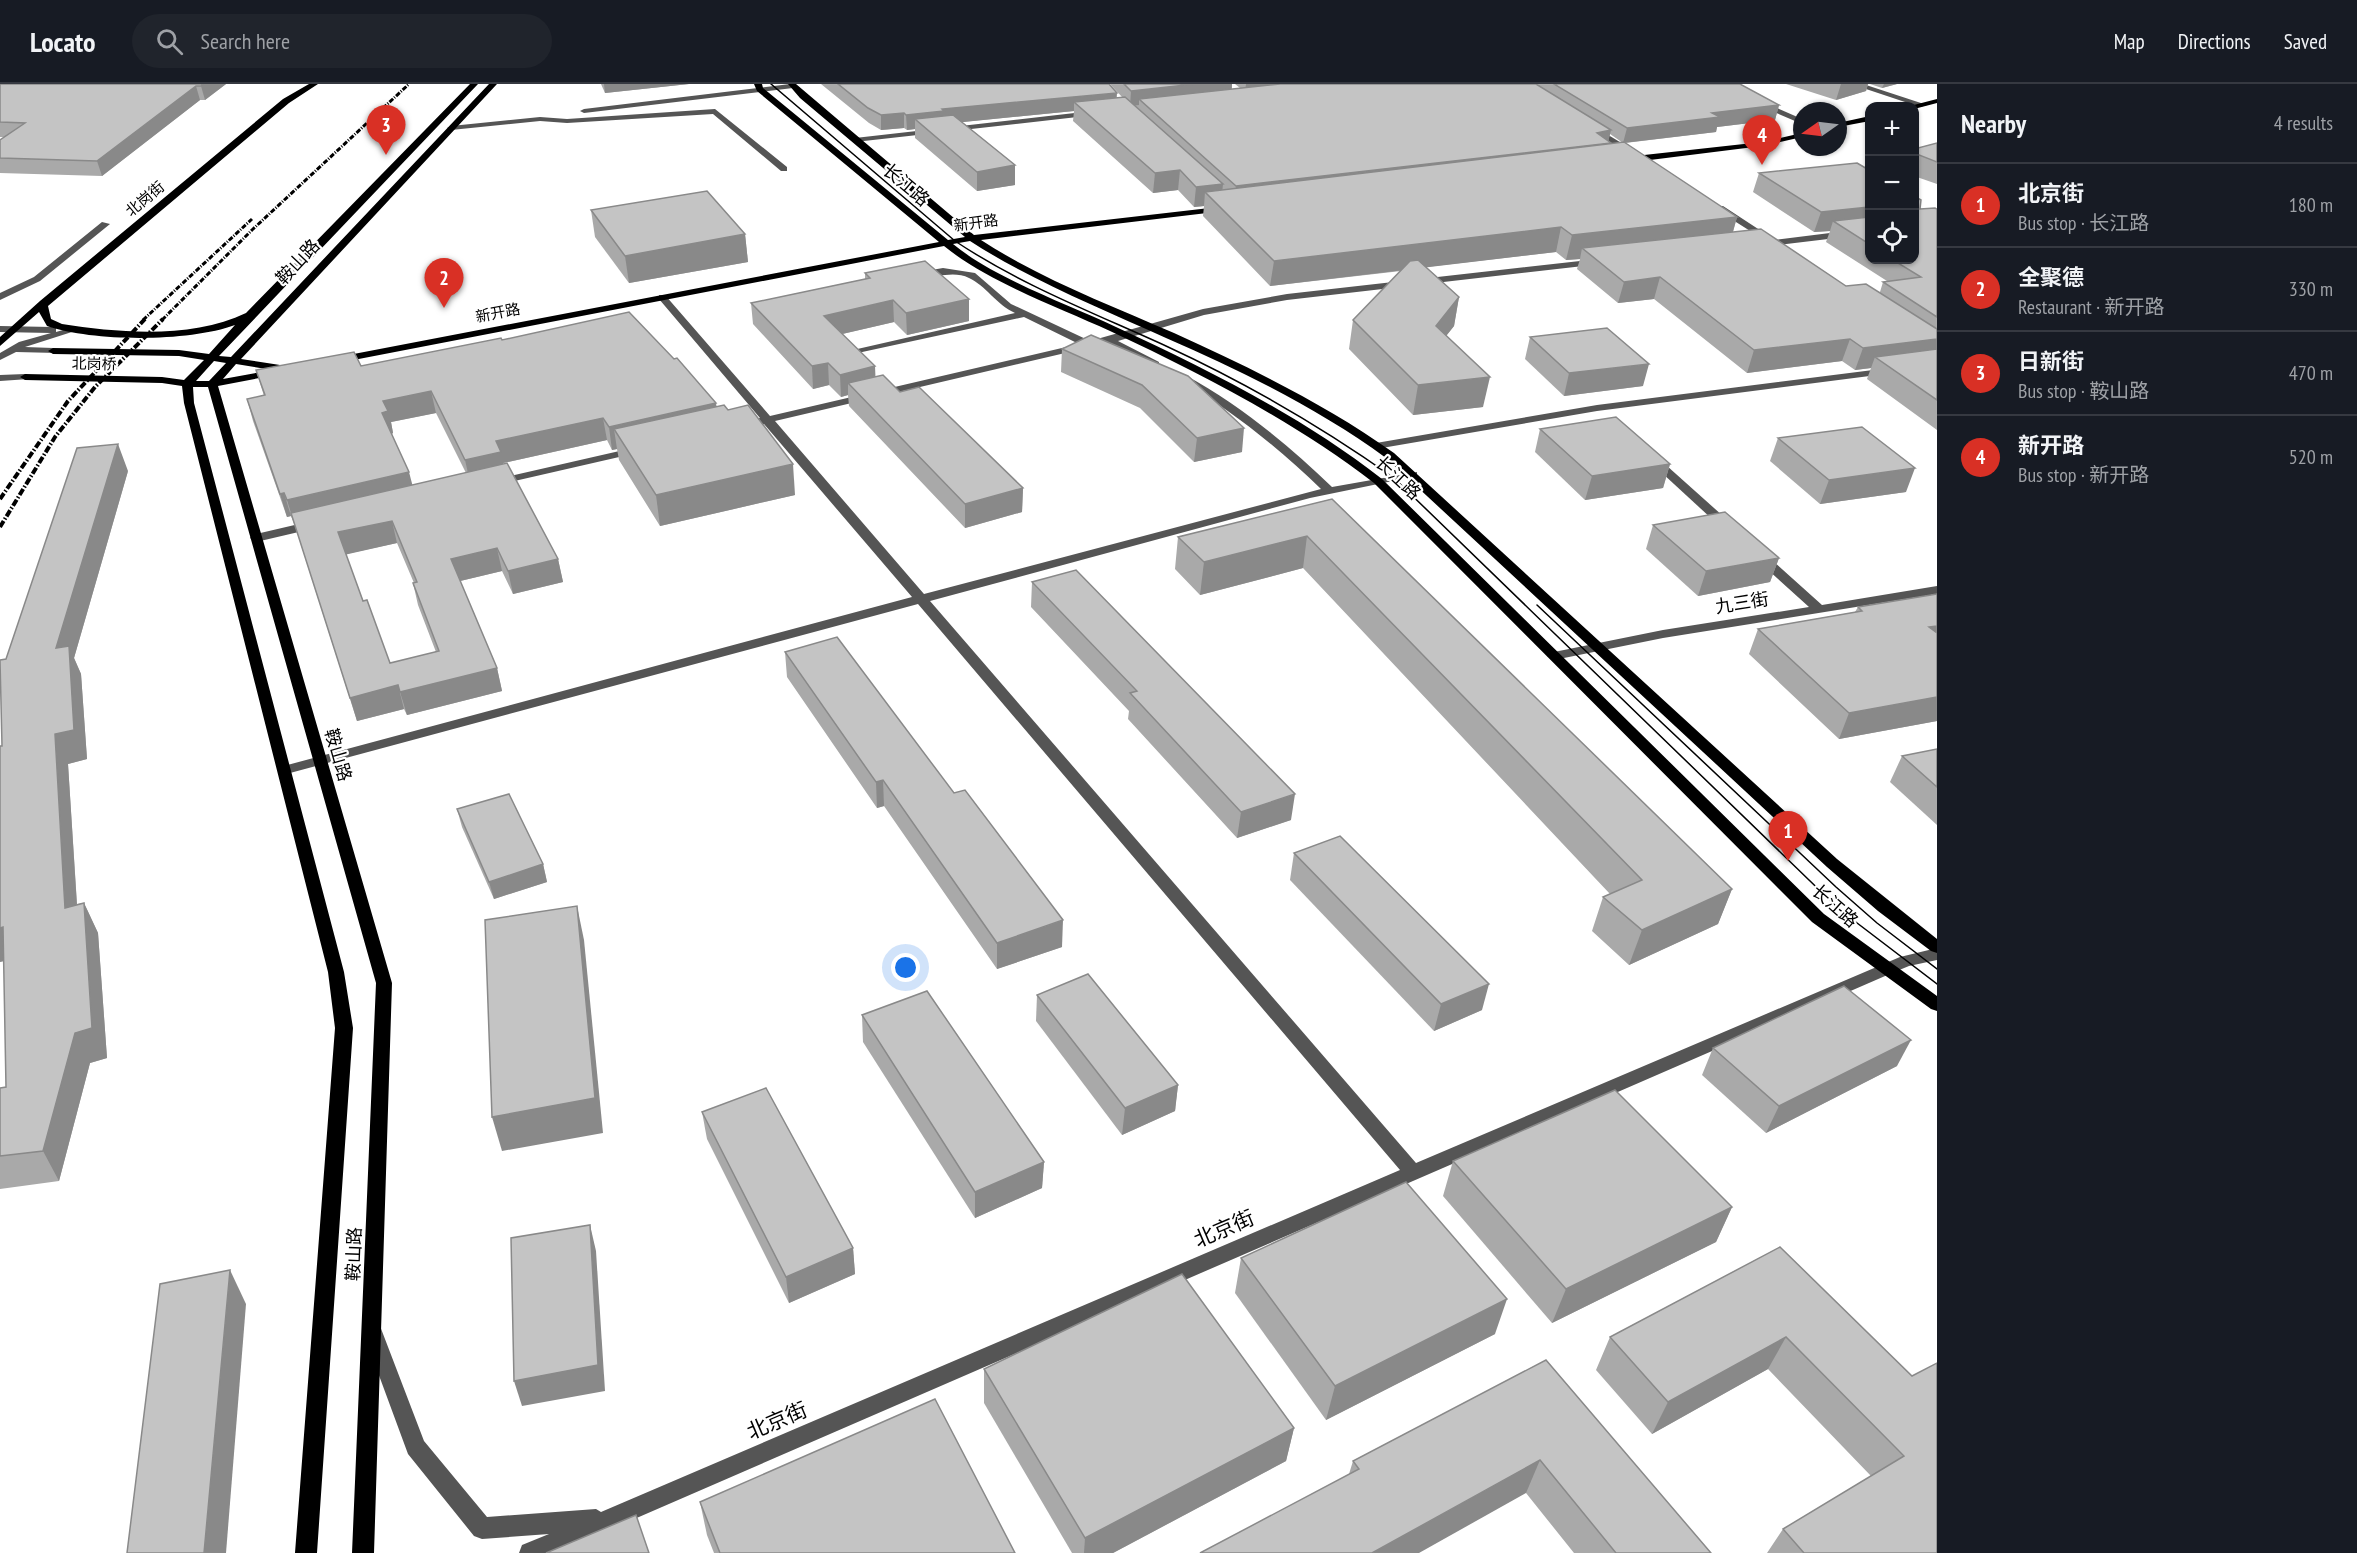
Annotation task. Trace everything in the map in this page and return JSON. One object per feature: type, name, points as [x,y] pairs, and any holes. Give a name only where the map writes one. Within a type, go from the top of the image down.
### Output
[{"type":"main road","name":"北岗街","points":[[0,343],[43,303],[286,101],[314,84]]},
{"type":"main road","name":"鞍山路","points":[[187,333],[234,323],[250,315],[474,84]]},
{"type":"main road","name":"鞍山路","points":[[363,1553],[384,983],[212,384],[492,84]]},
{"type":"main road","name":"长江路","points":[[793,85],[972,237],[1030,274],[1153,327],[1255,376],[1342,424],[1376,446],[1413,474],[1832,863],[1884,907],[1937,947]]},
{"type":"main road","name":"长江路","points":[[759,86],[904,206],[944,243],[984,269],[1184,362],[1279,414],[1339,451],[1378,481],[1818,918],[1937,1005]]},
{"type":"main road","points":[[1919,106],[1937,101]]},
{"type":"main road","points":[[1847,124],[1865,119]]},
{"type":"main road","points":[[1617,161],[1762,144],[1793,137]]},
{"type":"main road","name":"新开路","points":[[321,363],[972,237],[1231,207]]},
{"type":"main road","points":[[43,303],[44,314],[50,324],[70,331]]},
{"type":"main road","points":[[187,384],[250,315]]},
{"type":"main road","name":"北岗桥","points":[[70,331],[187,333]]},
{"type":"main road","points":[[187,333],[203,344],[211,356]]},
{"type":"main road","name":"北岗桥","points":[[49,351],[179,353],[287,368],[212,384]]},
{"type":"main road","name":"北岗桥","points":[[25,378],[162,380]]},
{"type":"main road","points":[[162,380],[187,384],[212,384]]},
{"type":"main road","points":[[162,380],[189,403]]},
{"type":"main road","name":"鞍山路","points":[[187,384],[189,403],[336,972],[344,1028],[306,1553]]},
{"type":"street","points":[[1855,84],[1907,102]]},
{"type":"street","points":[[451,128],[540,119],[611,106],[759,86],[793,85]]},
{"type":"street","points":[[1750,98],[1793,118]]},
{"type":"street","points":[[540,119],[567,121],[715,111],[784,169]]},
{"type":"street","points":[[855,140],[1102,112]]},
{"type":"street","points":[[1579,121],[1660,170]]},
{"type":"street","points":[[1223,199],[1231,207]]},
{"type":"street","points":[[1708,200],[1785,249]]},
{"type":"street","points":[[0,297],[38,279],[105,224]]},
{"type":"street","points":[[1752,245],[1865,232]]},
{"type":"street","points":[[732,428],[1089,345],[1203,312],[1287,297],[1609,261]]},
{"type":"street","points":[[908,278],[943,271],[972,275],[1008,306],[1089,345]]},
{"type":"street","points":[[662,297],[1414,1174]]},
{"type":"street","points":[[857,352],[1026,314]]},
{"type":"street","points":[[0,329],[70,331]]},
{"type":"street","points":[[0,357],[6,349],[70,331]]},
{"type":"street","points":[[1109,340],[1201,387],[1289,451],[1330,491]]},
{"type":"street","points":[[6,349],[49,351]]},
{"type":"street","points":[[0,366],[27,354],[49,351]]},
{"type":"street","points":[[1376,446],[1902,369]]},
{"type":"street","points":[[0,378],[25,378]]},
{"type":"street","points":[[488,484],[650,447]]},
{"type":"street","points":[[1641,448],[1818,608]]},
{"type":"street","points":[[285,770],[1330,491],[1413,474]]},
{"type":"street","points":[[256,538],[326,522]]},
{"type":"street","name":"九三街","points":[[1554,656],[1598,646],[1818,608],[1937,590]]},
{"type":"street","name":"北京街","points":[[530,1553],[1886,969],[1906,961],[1937,954]]},
{"type":"street","points":[[371,1325],[416,1447],[482,1528],[608,1520]]},
{"type":"building","points":[[0,84],[203,84],[196,86],[97,161],[0,158],[0,140],[25,123],[0,122]]},
{"type":"building","points":[[838,84],[1109,84],[1117,93],[942,109],[944,111],[906,115],[904,113],[881,115],[868,108]]},
{"type":"building","points":[[1124,84],[1195,84],[1131,91]]},
{"type":"building","points":[[1280,84],[1536,84],[1611,130],[1597,133],[1611,143],[1236,186],[1139,99]]},
{"type":"building","points":[[1554,84],[1740,84],[1779,105],[1712,113],[1720,117],[1627,128]]},
{"type":"building","points":[[1125,97],[1223,184],[1196,187],[1180,170],[1155,173],[1074,102]]},
{"type":"building","points":[[953,115],[1015,165],[977,172],[915,119]]},
{"type":"building","points":[[1624,142],[1737,217],[1572,235],[1561,227],[1274,261],[1205,192]]},
{"type":"building","points":[[1937,143],[1937,162],[1919,155],[1919,148]]},
{"type":"building","points":[[1857,163],[1865,168],[1865,207],[1821,212],[1759,173]]},
{"type":"building","points":[[707,191],[745,234],[625,256],[591,210]]},
{"type":"building","points":[[1919,199],[1921,200],[1920,209],[1937,209],[1937,317],[1883,282],[1921,277],[1900,264],[1919,264]]},
{"type":"building","points":[[1865,217],[1865,241],[1833,221]]},
{"type":"building","points":[[1761,229],[1846,286],[1866,284],[1937,329],[1937,339],[1863,348],[1850,339],[1754,350],[1660,277],[1624,282],[1582,248]]},
{"type":"building","points":[[1418,260],[1459,297],[1436,326],[1490,377],[1418,385],[1353,320],[1410,261]]},
{"type":"building","points":[[925,261],[969,299],[906,313],[893,300],[824,316],[875,366],[840,375],[828,363],[812,366],[751,303],[870,278],[865,273]]},
{"type":"building","points":[[629,312],[674,359],[677,358],[716,403],[609,427],[603,418],[496,441],[501,452],[465,460],[431,391],[383,401],[388,411],[382,413],[409,472],[287,500],[284,493],[280,494],[247,399],[265,395],[256,370],[354,352],[361,366],[501,338],[502,340]]},
{"type":"building","points":[[1607,328],[1649,364],[1569,373],[1530,337]]},
{"type":"building","points":[[1091,335],[1188,376],[1244,428],[1197,438],[1142,385],[1062,349]]},
{"type":"building","points":[[1937,349],[1937,400],[1875,357]]},
{"type":"building","points":[[883,375],[900,392],[919,387],[1023,488],[965,504],[848,383]]},
{"type":"building","points":[[724,405],[728,410],[748,405],[793,464],[656,495],[614,429]]},
{"type":"building","points":[[1616,417],[1670,464],[1592,476],[1540,429]]},
{"type":"building","points":[[1862,427],[1915,468],[1829,480],[1778,438]]},
{"type":"building","points":[[118,444],[56,648],[69,646],[74,730],[55,734],[65,908],[84,903],[92,1028],[75,1033],[43,1151],[0,1156],[0,1088],[6,1087],[3,927],[0,928],[0,746],[2,746],[0,660],[6,659],[77,448]]},
{"type":"building","points":[[507,463],[558,559],[508,571],[497,548],[451,559],[497,668],[400,692],[398,685],[350,698],[291,513]],"holes":[[[392,521],[417,582],[413,583],[439,651],[390,663],[367,600],[363,601],[338,532]]]},
{"type":"building","points":[[1332,499],[1732,889],[1642,930],[1603,897],[1642,880],[1307,536],[1204,562],[1178,537]]},
{"type":"building","points":[[1725,512],[1779,558],[1706,571],[1653,525]]},
{"type":"building","points":[[1076,570],[1295,794],[1241,812],[1130,693],[1137,691],[1032,582]]},
{"type":"building","points":[[1937,594],[1937,626],[1929,627],[1937,633],[1937,697],[1849,713],[1758,629],[1862,611],[1858,607]]},
{"type":"building","points":[[837,637],[954,793],[965,790],[1063,920],[997,943],[883,780],[876,782],[785,652]]},
{"type":"building","points":[[1937,749],[1937,787],[1902,756]]},
{"type":"building","points":[[509,794],[543,864],[489,882],[457,809]]},
{"type":"building","points":[[1340,836],[1489,984],[1441,1004],[1294,853]]},
{"type":"building","points":[[577,906],[595,1098],[492,1117],[485,920]]},
{"type":"building","points":[[1088,974],[1178,1085],[1125,1108],[1037,995]]},
{"type":"building","points":[[1844,986],[1911,1040],[1779,1106],[1713,1048]]},
{"type":"building","points":[[927,991],[1044,1162],[975,1192],[862,1015]]},
{"type":"building","points":[[766,1088],[853,1248],[786,1277],[702,1112]]},
{"type":"building","points":[[1615,1090],[1732,1207],[1566,1289],[1453,1161]]},
{"type":"building","points":[[1406,1182],[1507,1299],[1335,1386],[1241,1258]]},
{"type":"building","points":[[590,1225],[598,1365],[514,1381],[511,1238]]},
{"type":"building","points":[[1780,1247],[1912,1376],[1937,1363],[1936,1553],[1804,1553],[1783,1529],[1904,1456],[1786,1337],[1668,1402],[1610,1337]]},
{"type":"building","points":[[230,1270],[204,1553],[127,1553],[160,1284]]},
{"type":"building","points":[[1182,1274],[1294,1428],[1085,1538],[984,1369]]},
{"type":"building","points":[[1546,1360],[1711,1553],[1616,1553],[1540,1460],[1372,1553],[1200,1553],[1359,1469],[1353,1461]]},
{"type":"building","points":[[935,1399],[1015,1553],[720,1553],[700,1502]]},
{"type":"building","points":[[636,1515],[649,1553],[546,1553]]},
{"type":"tram line","points":[[771,84],[955,241],[980,257],[1032,285],[1196,360],[1283,407],[1394,478],[1840,910],[1937,984]]},
{"type":"tram line","points":[[1537,605],[1836,887],[1877,923],[1937,969]]},
{"type":"railway","points":[[0,527],[55,437],[95,387],[252,230],[409,84]]},
{"type":"railway","points":[[143,320],[252,219]]},
{"type":"railway","points":[[0,499],[68,401],[145,319]]},
{"type":"place","name":"日新街","points":[[386,155]]},
{"type":"place","name":"新开路","points":[[1762,165]]},
{"type":"place","name":"全聚德","points":[[444,308]]},
{"type":"place","name":"北京街","points":[[1788,861]]}]
